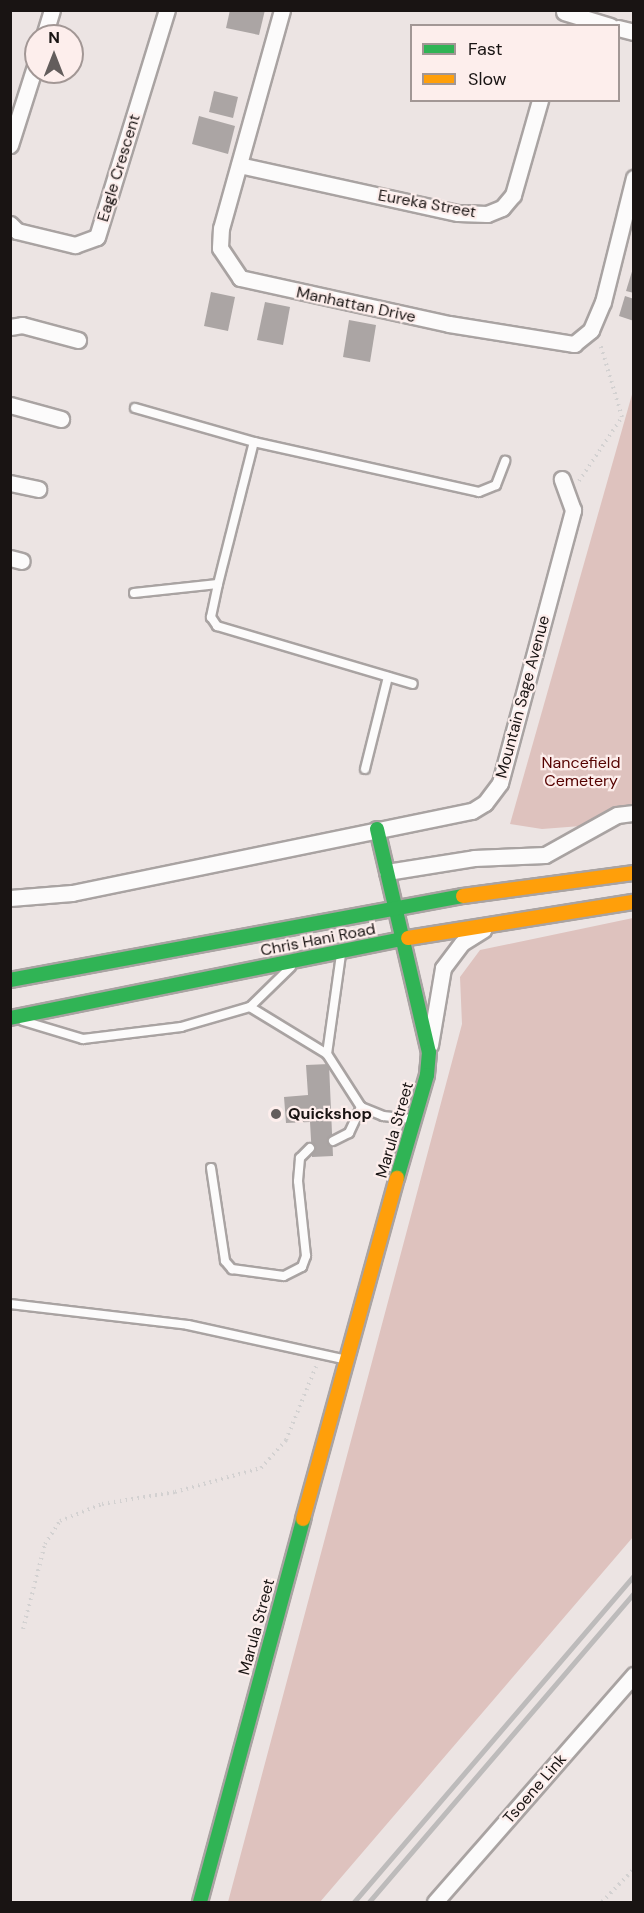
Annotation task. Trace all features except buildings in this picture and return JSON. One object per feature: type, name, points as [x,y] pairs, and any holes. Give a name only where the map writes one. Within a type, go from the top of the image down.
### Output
[{"type":"main road","points":[[377,829],[395,905]]},
{"type":"main road","name":"Chris Hani Road","points":[[10,980],[395,905],[633,873]]},
{"type":"main road","name":"Chris Hani Road","points":[[12,1018],[404,939],[633,902]]},
{"type":"main road","name":"Marula Street","points":[[200,1902],[345,1360],[417,1119],[429,1052],[395,905]]},
{"type":"street","name":"Eagle Crescent","points":[[10,224],[17,231],[75,245],[97,237],[167,10]]},
{"type":"street","name":"Manhattan Drive","points":[[282,10],[221,228],[220,248],[240,278],[556,344],[574,344],[594,324]]},
{"type":"street","points":[[563,16],[601,24]]},
{"type":"street","points":[[10,145],[29,84]]},
{"type":"street","name":"Eureka Street","points":[[239,165],[458,213],[487,214],[502,208],[513,195],[539,102]]},
{"type":"street","points":[[594,324],[633,178]]},
{"type":"street","points":[[10,327],[22,325],[78,340]]},
{"type":"street","points":[[10,405],[60,419]]},
{"type":"street","points":[[562,479],[571,495]]},
{"type":"street","points":[[10,483],[38,489]]},
{"type":"street","name":"Mountain Sage Avenue","points":[[10,898],[72,893],[472,811],[493,795],[568,530],[571,495]]},
{"type":"street","points":[[387,872],[474,858],[545,855],[617,815],[633,813]]},
{"type":"street","points":[[429,1052],[446,961],[462,943],[494,924]]},
{"type":"street","name":"Tsoene Link","points":[[435,1902],[633,1675]]},
{"type":"lane","points":[[135,408],[254,442],[479,492],[496,485],[505,461]]},
{"type":"lane","points":[[254,442],[211,617],[217,626],[413,684]]},
{"type":"lane","points":[[134,593],[218,584]]},
{"type":"lane","points":[[364,769],[388,677]]},
{"type":"lane","points":[[327,1054],[341,952]]},
{"type":"lane","points":[[12,1018],[83,1039],[182,1027],[250,1007],[296,961]]},
{"type":"lane","points":[[250,1007],[327,1054],[361,1107],[383,1116],[417,1119]]},
{"type":"lane","points":[[333,1141],[349,1133],[361,1107]]},
{"type":"lane","points":[[211,1168],[225,1261],[232,1269],[284,1276],[302,1267],[306,1256],[298,1181],[300,1158],[310,1148]]},
{"type":"lane","points":[[10,1304],[188,1325],[345,1360]]},
{"type":"path","points":[[571,495],[622,417],[594,324]]},
{"type":"path","points":[[23,1629],[45,1544],[60,1521],[102,1504],[175,1492],[261,1468],[286,1440],[320,1354]]},
{"type":"path","points":[[602,1902],[633,1869]]},
{"type":"green space","name":"Nancefield Cemetery","points":[[633,391],[633,822],[542,829],[510,824]]},
{"type":"green space","points":[[633,918],[633,1537],[320,1902],[228,1902],[462,1024],[460,977],[480,950]]},
{"type":"railway","points":[[354,1902],[634,1575]]},
{"type":"railway","points":[[369,1902],[634,1593]]},
{"type":"traffic: fast","points":[[377,829],[429,1052],[427,1075],[397,1178]]},
{"type":"traffic: fast","points":[[10,980],[463,896]]},
{"type":"traffic: fast","points":[[10,1018],[408,938]]},
{"type":"traffic: fast","points":[[200,1902],[303,1519]]},
{"type":"traffic: slow","points":[[463,896],[634,873]]},
{"type":"traffic: slow","points":[[408,938],[634,902]]},
{"type":"traffic: slow","points":[[303,1519],[397,1178]]},
{"type":"place","name":"Quickshop","points":[[276,1114]]}]
